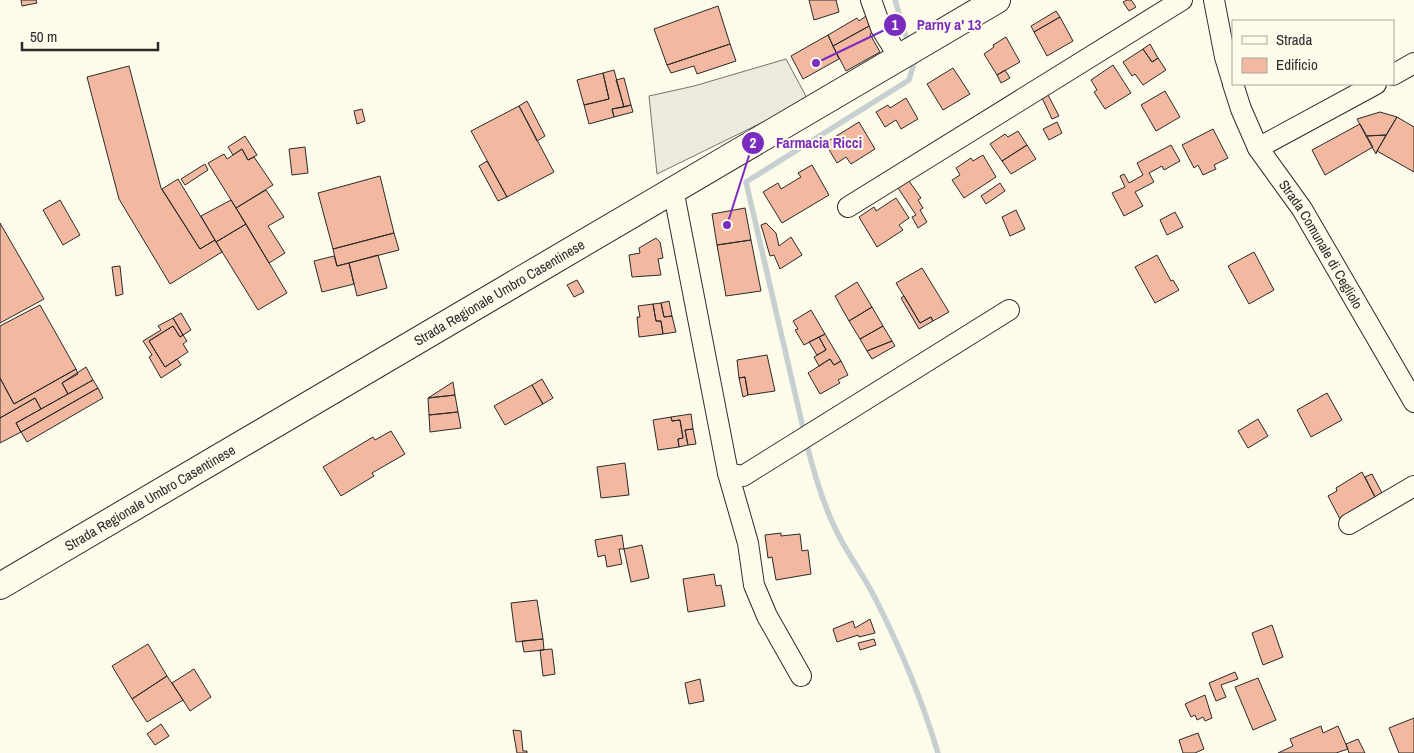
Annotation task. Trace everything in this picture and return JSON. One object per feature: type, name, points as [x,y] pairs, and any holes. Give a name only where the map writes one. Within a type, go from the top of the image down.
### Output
[{"type":"main road","name":"Strada Regionale Umbro Casentinese","points":[[0,586],[997,0]]},
{"type":"street","points":[[871,0],[881,28],[899,57]]},
{"type":"street","points":[[848,207],[1182,0]]},
{"type":"street","name":"Strada Comunale di Cegliolo","points":[[1214,0],[1225,57],[1232,80]]},
{"type":"street","points":[[1394,74],[1414,63]]},
{"type":"street","name":"Strada Comunale di Cegliolo","points":[[1234,85],[1241,110],[1258,148],[1302,209],[1414,402]]},
{"type":"street","points":[[1258,148],[1374,85]]},
{"type":"street","points":[[673,189],[728,473],[748,544],[754,585],[767,616],[802,676]]},
{"type":"street","points":[[728,473],[743,476],[1009,310]]},
{"type":"street","points":[[1349,524],[1414,486]]},
{"type":"shaded area","points":[[786,59],[808,100],[657,174],[649,96],[694,86]]},
{"type":"building","points":[[21,0],[36,0],[37,3],[22,6]]},
{"type":"building","points":[[809,0],[836,0],[839,12],[814,20]]},
{"type":"building","points":[[1131,0],[1136,7],[1129,11],[1123,2]]},
{"type":"building","points":[[718,6],[730,44],[667,65],[654,29]]},
{"type":"building","points":[[1056,11],[1060,17],[1034,32],[1031,26]]},
{"type":"building","points":[[866,16],[871,25],[833,46],[828,35],[857,18],[859,21]]},
{"type":"building","points":[[1060,17],[1073,41],[1047,56],[1034,32]]},
{"type":"building","points":[[871,25],[875,31],[870,34],[880,52],[846,71],[833,46]]},
{"type":"building","points":[[828,35],[839,59],[803,79],[791,56]]},
{"type":"building","points":[[1006,37],[1020,62],[997,75],[984,54],[994,47],[993,45]]},
{"type":"building","points":[[730,44],[736,61],[697,74],[694,66],[671,73],[667,65]]},
{"type":"building","points":[[1150,44],[1158,58],[1152,62],[1143,49]]},
{"type":"building","points":[[1143,49],[1152,62],[1158,58],[1166,70],[1143,85],[1135,74],[1132,76],[1123,62]]},
{"type":"building","points":[[1113,65],[1131,93],[1105,109],[1094,92],[1097,90],[1091,80]]},
{"type":"building","points":[[129,66],[161,188],[200,249],[215,240],[222,252],[170,284],[119,199],[87,77]]},
{"type":"building","points":[[953,68],[970,94],[943,110],[927,84]]},
{"type":"building","points":[[614,70],[624,107],[612,109],[614,117],[589,124],[584,105],[609,99],[603,73]]},
{"type":"building","points":[[1005,70],[1010,78],[1001,83],[997,75]]},
{"type":"building","points":[[603,73],[609,99],[584,105],[577,80]]},
{"type":"building","points":[[624,78],[631,105],[624,107],[616,80]]},
{"type":"building","points":[[1165,91],[1180,117],[1156,131],[1141,105]]},
{"type":"building","points":[[1048,95],[1059,116],[1052,119],[1042,98]]},
{"type":"building","points":[[906,98],[918,119],[901,129],[896,120],[885,127],[876,112],[888,105],[890,108]]},
{"type":"building","points":[[527,101],[545,136],[537,141],[519,106]]},
{"type":"building","points":[[631,105],[633,112],[614,117],[612,109]]},
{"type":"building","points":[[519,106],[554,172],[507,197],[471,131]]},
{"type":"building","points":[[362,109],[365,121],[357,124],[354,111]]},
{"type":"building","points":[[1380,112],[1397,117],[1386,135],[1366,136],[1357,119]]},
{"type":"building","points":[[1397,117],[1414,127],[1414,172],[1377,151]]},
{"type":"building","points":[[859,122],[875,149],[851,164],[846,157],[837,163],[825,143]]},
{"type":"building","points":[[1057,122],[1062,133],[1049,140],[1043,129]]},
{"type":"building","points":[[1360,124],[1373,147],[1325,175],[1312,150]]},
{"type":"building","points":[[1213,129],[1228,158],[1214,165],[1216,169],[1203,175],[1198,165],[1194,168],[1182,145]]},
{"type":"building","points":[[1018,131],[1027,145],[1002,161],[990,144],[1005,134],[1008,137]]},
{"type":"building","points":[[1386,135],[1377,151],[1376,154],[1366,136]]},
{"type":"building","points":[[245,136],[257,155],[248,160],[242,149],[233,155],[228,147]]},
{"type":"building","points":[[1027,145],[1036,159],[1011,174],[1002,161]]},
{"type":"building","points":[[1171,145],[1180,161],[1164,170],[1162,166],[1149,173],[1154,182],[1135,192],[1143,206],[1124,216],[1112,193],[1125,187],[1120,176],[1124,174],[1129,183],[1143,175],[1137,163]]},
{"type":"building","points":[[305,147],[308,173],[292,175],[289,149]]},
{"type":"building","points":[[242,149],[248,160],[254,157],[273,185],[236,208],[208,163],[224,154],[227,159]]},
{"type":"building","points":[[983,155],[996,177],[964,198],[952,180],[960,175],[956,168],[971,158],[973,161]]},
{"type":"building","points":[[487,161],[507,197],[498,201],[479,166]]},
{"type":"building","points":[[205,164],[208,170],[185,185],[181,179]]},
{"type":"building","points":[[812,165],[829,195],[782,223],[763,192],[778,183],[781,189],[801,177],[798,173]]},
{"type":"building","points":[[380,176],[394,233],[333,249],[318,193]]},
{"type":"building","points":[[178,179],[215,240],[200,249],[162,189]]},
{"type":"building","points":[[909,181],[921,198],[918,200],[923,208],[920,210],[927,222],[918,228],[912,217],[916,215],[898,188]]},
{"type":"building","points":[[1000,183],[1005,191],[986,204],[981,196]]},
{"type":"building","points":[[266,190],[284,217],[268,226],[285,253],[269,263],[236,208]]},
{"type":"building","points":[[896,198],[909,218],[899,225],[903,230],[877,247],[859,217],[874,207],[876,211]]},
{"type":"building","points":[[60,200],[80,235],[63,245],[43,210]]},
{"type":"building","points":[[231,200],[246,224],[216,242],[201,216]]},
{"type":"building","points":[[745,208],[751,240],[717,245],[712,214]]},
{"type":"building","points":[[1016,210],[1025,229],[1010,236],[1002,217]]},
{"type":"building","points":[[1175,212],[1183,227],[1167,235],[1160,220]]},
{"type":"building","points":[[0,223],[44,299],[0,323]]},
{"type":"building","points":[[766,223],[776,233],[779,246],[791,237],[802,255],[780,269],[774,255],[770,256],[761,225]]},
{"type":"building","points":[[246,224],[287,293],[258,310],[216,242]]},
{"type":"building","points":[[394,233],[399,250],[337,266],[333,249]]},
{"type":"building","points":[[656,238],[660,242],[663,258],[658,259],[661,275],[632,277],[629,255],[640,253],[639,248]]},
{"type":"building","points":[[751,240],[761,291],[726,296],[717,245]]},
{"type":"building","points":[[1254,252],[1274,290],[1249,304],[1228,266]]},
{"type":"building","points":[[378,255],[387,288],[357,296],[349,263]]},
{"type":"building","points":[[1157,255],[1171,281],[1173,280],[1179,290],[1155,303],[1135,267]]},
{"type":"building","points":[[334,256],[337,266],[349,263],[354,284],[322,292],[314,261]]},
{"type":"building","points":[[120,266],[123,294],[116,296],[112,267]]},
{"type":"building","points":[[922,268],[949,312],[933,321],[931,317],[920,323],[896,283]]},
{"type":"building","points":[[577,280],[584,292],[574,297],[567,285]]},
{"type":"building","points":[[857,282],[872,307],[849,321],[835,296]]},
{"type":"building","points":[[904,296],[920,323],[931,317],[933,321],[919,329],[901,298]]},
{"type":"building","points":[[669,301],[672,316],[664,317],[661,303]]},
{"type":"building","points":[[661,303],[664,317],[672,316],[676,332],[663,334],[661,321],[656,321],[653,304]]},
{"type":"building","points":[[653,304],[656,321],[661,321],[663,334],[639,337],[637,317],[640,317],[638,306]]},
{"type":"building","points":[[40,305],[76,369],[14,404],[0,378],[0,326]]},
{"type":"building","points":[[872,307],[883,326],[860,339],[849,321]]},
{"type":"building","points":[[811,310],[825,334],[804,345],[795,330],[798,329],[793,321]]},
{"type":"building","points":[[181,313],[191,330],[183,335],[173,318]]},
{"type":"building","points":[[173,318],[183,335],[180,337],[173,326],[149,341],[165,367],[177,359],[181,365],[161,378],[149,357],[152,355],[143,341],[161,330],[158,326]]},
{"type":"building","points":[[173,326],[180,337],[183,335],[187,341],[183,344],[188,352],[165,367],[149,341]]},
{"type":"building","points":[[883,326],[892,341],[867,351],[860,339]]},
{"type":"building","points":[[825,334],[841,361],[834,365],[830,359],[819,366],[814,357],[826,350],[819,337]]},
{"type":"building","points":[[819,337],[826,350],[817,355],[809,342]]},
{"type":"building","points":[[892,341],[895,346],[872,359],[867,351]]},
{"type":"building","points":[[767,355],[775,391],[748,395],[745,377],[739,378],[737,360]]},
{"type":"building","points":[[830,359],[834,365],[841,361],[848,375],[838,380],[840,383],[820,394],[808,373]]},
{"type":"building","points":[[86,367],[93,380],[68,394],[62,383]]},
{"type":"building","points":[[76,369],[78,374],[62,383],[68,394],[41,409],[35,398],[0,418],[0,378],[14,404]]},
{"type":"building","points":[[745,377],[748,395],[743,397],[739,378]]},
{"type":"building","points":[[542,379],[553,398],[543,404],[532,385]]},
{"type":"building","points":[[93,380],[98,388],[21,432],[16,423]]},
{"type":"building","points":[[453,382],[455,395],[428,398]]},
{"type":"building","points":[[532,385],[543,404],[505,425],[494,406]]},
{"type":"building","points":[[98,388],[103,398],[27,442],[21,432]]},
{"type":"building","points":[[1327,393],[1342,420],[1311,437],[1297,410]]},
{"type":"building","points":[[455,395],[458,412],[429,415],[428,398]]},
{"type":"building","points":[[35,398],[41,409],[16,423],[21,432],[0,443],[0,418]]},
{"type":"building","points":[[458,412],[461,428],[430,432],[429,415]]},
{"type":"building","points":[[691,414],[693,429],[685,430],[688,445],[679,447],[678,439],[683,438],[680,420],[672,421],[671,417]]},
{"type":"building","points":[[671,417],[672,421],[680,420],[683,438],[678,439],[679,447],[658,450],[653,420]]},
{"type":"building","points":[[1258,419],[1268,436],[1248,448],[1238,431]]},
{"type":"building","points":[[693,429],[696,444],[688,445],[685,430]]},
{"type":"building","points":[[391,431],[405,454],[372,473],[374,476],[341,496],[323,467],[373,437],[375,440]]},
{"type":"building","points":[[625,463],[629,495],[601,498],[597,467]]},
{"type":"building","points":[[1362,472],[1376,499],[1340,519],[1328,496],[1337,491],[1336,488]]},
{"type":"building","points":[[1372,474],[1383,495],[1376,499],[1365,477]]},
{"type":"building","points":[[781,533],[781,536],[800,534],[802,551],[808,550],[811,574],[776,580],[772,557],[768,558],[765,535]]},
{"type":"building","points":[[622,535],[624,549],[619,549],[622,564],[607,567],[605,555],[598,557],[595,540]]},
{"type":"building","points":[[642,545],[649,578],[631,582],[624,549]]},
{"type":"building","points":[[714,574],[716,586],[721,585],[725,606],[688,612],[683,579]]},
{"type":"building","points":[[537,600],[543,639],[516,642],[511,603]]},
{"type":"building","points":[[870,619],[875,633],[859,637],[858,635],[837,642],[833,629],[853,621],[855,628]]},
{"type":"building","points":[[1272,625],[1283,657],[1263,665],[1252,633]]},
{"type":"building","points":[[543,639],[544,650],[524,652],[522,641]]},
{"type":"building","points":[[874,639],[876,645],[860,650],[858,643]]},
{"type":"building","points":[[148,644],[167,676],[132,699],[112,666]]},
{"type":"building","points":[[552,649],[555,674],[543,676],[540,650]]},
{"type":"building","points":[[194,669],[211,697],[190,711],[172,683]]},
{"type":"building","points":[[1235,672],[1238,679],[1221,685],[1226,697],[1216,701],[1209,683]]},
{"type":"building","points":[[167,676],[183,700],[147,722],[132,699]]},
{"type":"building","points":[[1258,678],[1276,720],[1253,730],[1235,687]]},
{"type":"building","points":[[700,679],[704,701],[689,704],[685,683]]},
{"type":"building","points":[[1205,695],[1212,718],[1205,721],[1203,717],[1197,720],[1195,715],[1191,717],[1185,704]]},
{"type":"building","points":[[1414,718],[1414,753],[1399,753],[1389,728]]},
{"type":"building","points":[[161,724],[169,736],[155,745],[147,734]]},
{"type":"building","points":[[1321,726],[1323,733],[1338,726],[1348,749],[1336,753],[1278,753],[1293,746],[1290,739]]},
{"type":"building","points":[[513,730],[521,731],[523,751],[527,751],[527,753],[517,753]]},
{"type":"building","points":[[1198,733],[1204,749],[1195,753],[1183,753],[1179,740]]},
{"type":"building","points":[[1358,739],[1365,753],[1349,753],[1346,744]]},
{"type":"waterway","points":[[895,0],[908,43]]},
{"type":"waterway","points":[[804,432],[746,182],[909,80],[914,63],[912,57]]},
{"type":"waterway","points":[[806,441],[818,485],[830,518],[844,546],[870,589],[893,635],[918,694],[938,753]]},
{"type":"place","name":"Parny a' 13","points":[[816,63]]},
{"type":"place","name":"Farmacia Ricci","points":[[727,225]]}]
